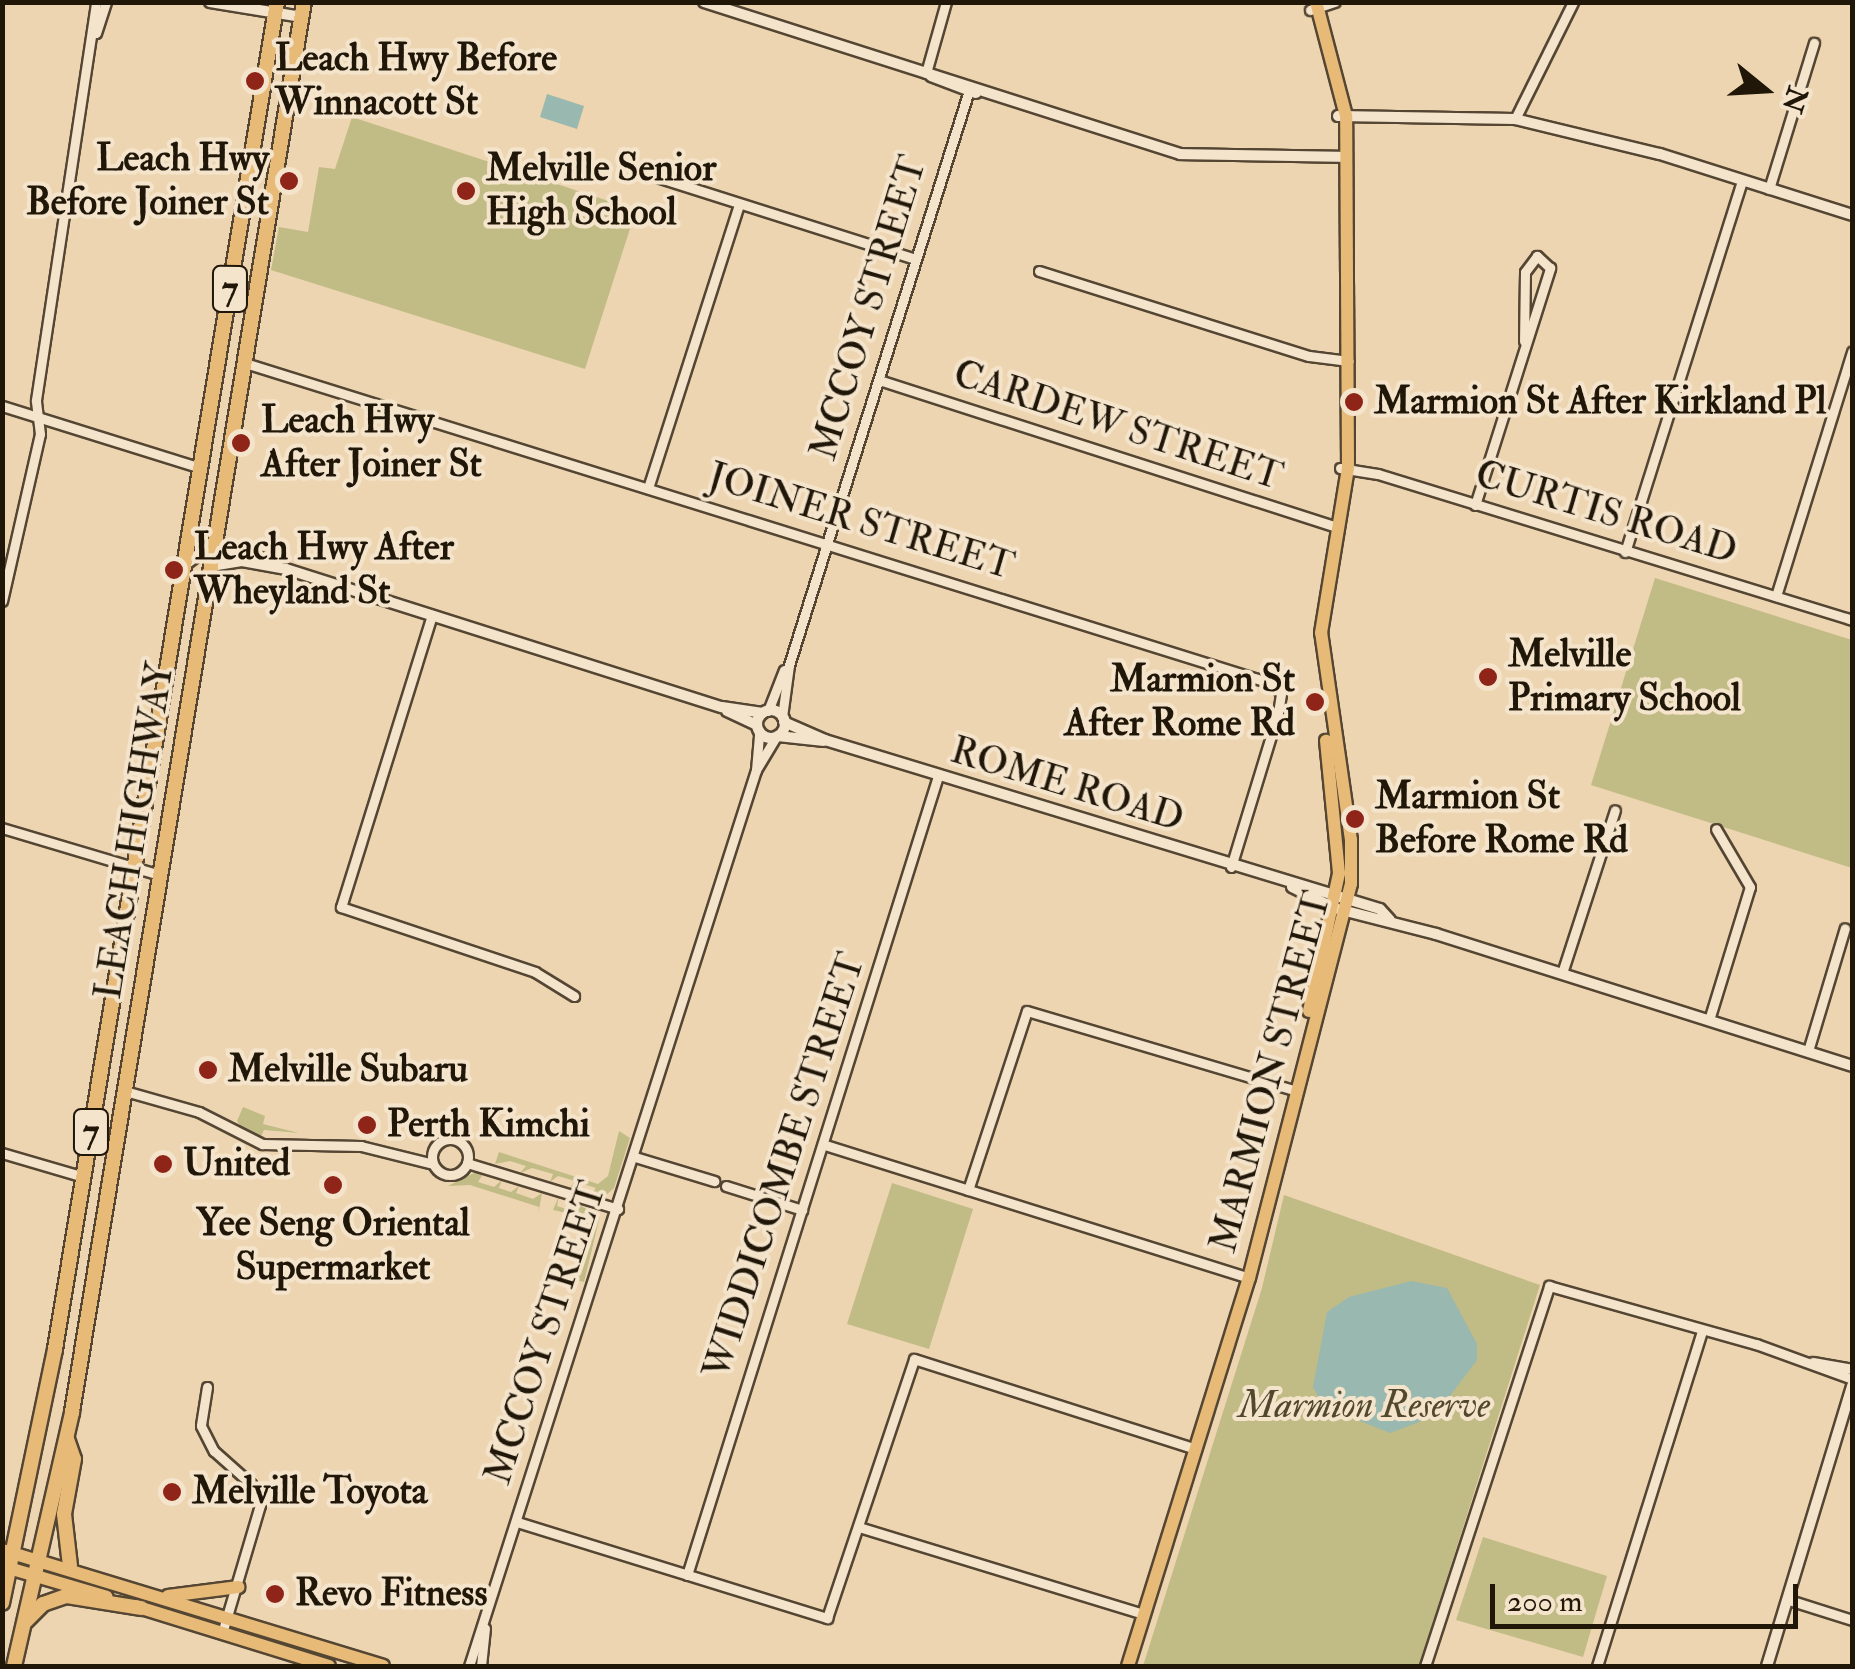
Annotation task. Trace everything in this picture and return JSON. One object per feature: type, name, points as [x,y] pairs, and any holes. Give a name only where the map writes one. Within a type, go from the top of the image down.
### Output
[{"type":"highway","name":"LEACH HIGHWAY","points":[[2,1602],[9,1550],[21,1524],[84,1178],[276,8]]},
{"type":"highway","name":"LEACH HIGHWAY","points":[[14,1666],[67,1437],[303,10]]},
{"type":"highway","points":[[67,1274],[94,1279]]},
{"type":"highway","points":[[67,1437],[74,1459],[64,1514],[70,1566]]},
{"type":"highway","points":[[2,1529],[21,1524]]},
{"type":"highway","points":[[26,1621],[43,1604],[66,1596],[140,1608]]},
{"type":"main road","name":"MARMION STREET","points":[[1119,1666],[1140,1613],[1245,1277],[1290,1088],[1341,904],[1340,839],[1313,638],[1344,468],[1344,157],[1342,116],[1313,6]]},
{"type":"main road","points":[[9,1550],[383,1666]]},
{"type":"main road","points":[[7,1568],[328,1666]]},
{"type":"main road","points":[[166,1596],[238,1587]]},
{"type":"main road","name":"MARMION STREET","points":[[1128,1666],[1140,1613]]},
{"type":"street","points":[[96,2],[96,34]]},
{"type":"street","points":[[2,601],[40,434],[36,400],[96,34],[106,2]]},
{"type":"street","points":[[210,2],[303,10]]},
{"type":"street","points":[[704,2],[1206,159],[1344,157]]},
{"type":"street","points":[[926,73],[946,2]]},
{"type":"street","points":[[1313,6],[1335,2]]},
{"type":"street","points":[[1516,119],[1573,2]]},
{"type":"street","points":[[1769,189],[1814,43]]},
{"type":"street","name":"MCCOY STREET","points":[[766,712],[789,665],[970,87]]},
{"type":"street","points":[[1342,116],[1516,119],[1852,215]]},
{"type":"street","points":[[660,178],[915,259]]},
{"type":"street","points":[[1625,552],[1742,181]]},
{"type":"street","points":[[648,488],[738,204]]},
{"type":"street","points":[[1475,505],[1550,268],[1537,256],[1524,272],[1524,341]]},
{"type":"street","points":[[1038,272],[1345,361]]},
{"type":"street","points":[[1776,596],[1852,352]]},
{"type":"street","name":"JOINER STREET","points":[[245,363],[1274,684],[1281,694],[1278,713],[1231,868]]},
{"type":"street","name":"CARDEW STREET","points":[[880,380],[1334,527]]},
{"type":"street","points":[[2,406],[201,468]]},
{"type":"street","name":"CURTIS ROAD","points":[[1344,468],[1852,620]]},
{"type":"street","points":[[184,566],[215,542],[286,569],[722,707],[766,712],[758,729],[722,707]]},
{"type":"street","points":[[211,566],[242,561],[286,569]]},
{"type":"street","points":[[432,616],[341,907],[535,972],[574,996]]},
{"type":"street","name":"MCCOY STREET","points":[[783,720],[789,665]]},
{"type":"street","name":"ROME ROAD","points":[[766,712],[825,740],[1341,904],[1380,909],[1390,920],[1852,1066]]},
{"type":"street","points":[[777,737],[783,720]]},
{"type":"street","name":"MCCOY STREET","points":[[469,1666],[485,1628],[756,770],[758,729]]},
{"type":"street","name":"ROME ROAD","points":[[758,729],[777,737],[825,740]]},
{"type":"street","name":"MCCOY STREET","points":[[756,770],[777,737]]},
{"type":"street","name":"WIDDICOMBE STREET","points":[[687,1574],[938,776]]},
{"type":"street","points":[[1562,973],[1615,810]]},
{"type":"street","points":[[2,828],[160,875]]},
{"type":"street","points":[[1709,1020],[1750,888],[1716,829]]},
{"type":"street","points":[[1808,1052],[1846,928]]},
{"type":"street","points":[[968,1190],[1027,1011],[1290,1088]]},
{"type":"street","points":[[125,1090],[199,1112],[262,1144],[361,1146],[433,1164],[451,1175],[467,1162]]},
{"type":"street","points":[[433,1164],[434,1148],[452,1139],[465,1147],[467,1162]]},
{"type":"street","points":[[825,1145],[1245,1277]]},
{"type":"street","points":[[2,1153],[84,1178]]},
{"type":"street","points":[[634,1157],[714,1182]]},
{"type":"street","points":[[467,1162],[618,1209]]},
{"type":"street","points":[[726,1186],[802,1210]]},
{"type":"street","points":[[1425,1666],[1542,1293],[1560,1284],[1702,1330],[1812,1362],[1852,1369]]},
{"type":"street","points":[[1597,1666],[1702,1330]]},
{"type":"street","points":[[517,1522],[827,1618],[914,1359],[1192,1448]]},
{"type":"street","points":[[1767,1666],[1852,1382],[1812,1362]]},
{"type":"street","points":[[207,1387],[201,1426],[214,1451],[251,1484],[260,1505],[222,1633]]},
{"type":"street","points":[[860,1527],[1140,1613]]},
{"type":"street","points":[[1788,1600],[1852,1620]]},
{"type":"street","name":"MCCOY STREET","points":[[481,1666],[485,1628]]},
{"type":"green space","points":[[352,117],[636,210],[585,369],[271,270],[279,227],[308,232],[319,167],[335,169]]},
{"type":"green space","points":[[1655,578],[1852,640],[1852,868],[1591,785]]},
{"type":"green space","points":[[243,1107],[265,1116],[263,1124],[299,1133],[264,1130],[261,1136],[243,1130],[237,1121]]},
{"type":"green space","points":[[619,1131],[630,1138],[614,1188],[604,1197],[590,1196],[596,1188],[580,1183],[569,1189],[575,1181],[558,1176],[550,1182],[553,1174],[532,1168],[520,1173],[526,1166],[510,1161],[495,1164],[499,1152],[598,1184],[608,1176]]},
{"type":"green space","points":[[476,1172],[483,1174],[478,1182],[494,1187],[502,1180],[499,1188],[511,1192],[519,1186],[516,1193],[533,1199],[542,1193],[538,1215],[539,1207],[470,1185],[448,1186]]},
{"type":"green space","points":[[892,1183],[973,1209],[929,1349],[847,1324]]},
{"type":"green space","name":"Marmion Reserve","points":[[1284,1195],[1540,1285],[1419,1666],[1143,1666],[1262,1288]]},
{"type":"green space","points":[[559,1196],[557,1206],[569,1210],[577,1204],[600,1216],[584,1282],[576,1280],[589,1235],[583,1233],[590,1228],[584,1217],[553,1210]]},
{"type":"green space","points":[[1483,1537],[1607,1576],[1583,1657],[1456,1620]]},
{"type":"water","points":[[547,94],[584,106],[577,129],[540,117]]},
{"type":"water","points":[[1411,1281],[1447,1288],[1477,1344],[1477,1360],[1435,1416],[1390,1433],[1323,1406],[1313,1387],[1327,1312],[1349,1297]]},
{"type":"place","name":"Leach Hwy Before Winnacott St","points":[[255,81]]},
{"type":"place","name":"Leach Hwy Before Joiner St","points":[[289,181]]},
{"type":"place","name":"Melville Senior High School","points":[[466,191]]},
{"type":"place","name":"Marmion St After Kirkland Pl","points":[[1354,402]]},
{"type":"place","name":"Leach Hwy After Joiner St","points":[[241,443]]},
{"type":"place","name":"Leach Hwy After Wheyland St","points":[[174,570]]},
{"type":"place","name":"Melville Primary School","points":[[1488,677]]},
{"type":"place","name":"Marmion St After Rome Rd","points":[[1315,702]]},
{"type":"place","name":"Marmion St Before Rome Rd","points":[[1355,819]]},
{"type":"place","name":"Melville Subaru","points":[[208,1070]]},
{"type":"place","name":"Perth Kimchi","points":[[367,1125]]},
{"type":"place","name":"United","points":[[163,1164]]},
{"type":"place","name":"Yee Seng Oriental Supermarket","points":[[333,1185]]},
{"type":"place","name":"Melville Toyota","points":[[172,1492]]},
{"type":"place","name":"Revo Fitness","points":[[275,1594]]}]
